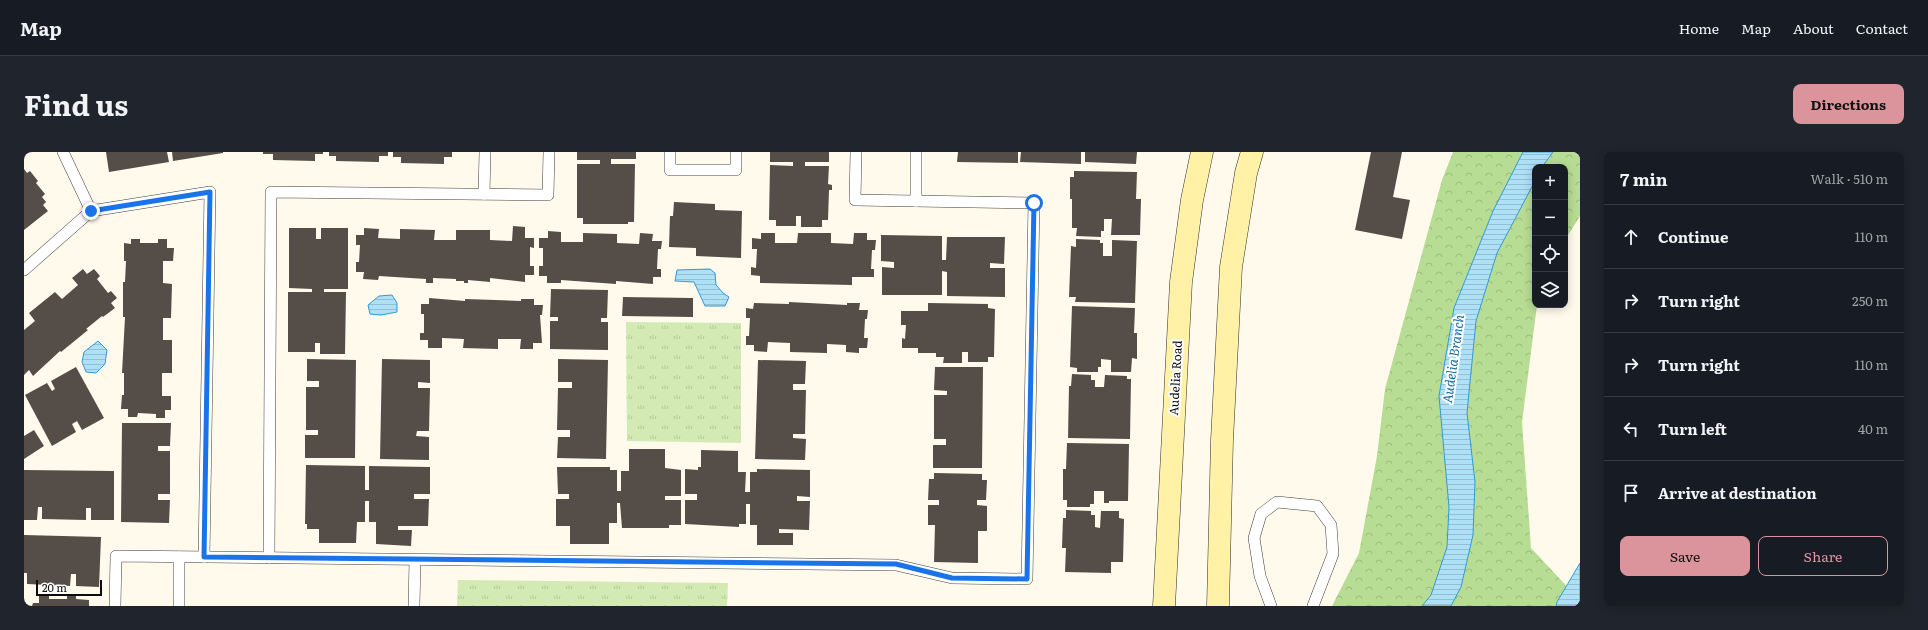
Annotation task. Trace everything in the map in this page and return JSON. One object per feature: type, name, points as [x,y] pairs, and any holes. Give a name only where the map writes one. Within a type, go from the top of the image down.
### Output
[{"type":"main road","name":"Audelia Road","points":[[1164,606],[1181,282],[1192,200],[1202,152]]},
{"type":"main road","points":[[1218,606],[1222,440],[1231,267],[1246,173],[1252,152]]},
{"type":"lane","points":[[63,152],[91,211]]},
{"type":"lane","points":[[484,194],[485,152]]},
{"type":"lane","points":[[269,558],[270,192],[548,195],[548,152]]},
{"type":"lane","points":[[670,152],[670,170],[736,170],[736,152]]},
{"type":"lane","points":[[115,606],[116,556],[896,564],[952,578],[1027,579],[1034,203],[855,200],[856,152]]},
{"type":"lane","points":[[916,152],[916,201]]},
{"type":"lane","points":[[24,270],[91,211],[210,192],[204,557]]},
{"type":"lane","points":[[1271,606],[1260,576],[1254,538],[1261,514],[1277,502],[1317,506],[1331,525],[1333,554],[1313,606]]},
{"type":"lane","points":[[179,557],[179,606]]},
{"type":"lane","points":[[414,606],[415,560]]},
{"type":"green space","points":[[1453,152],[1580,152],[1580,216],[1568,235],[1568,164],[1532,164],[1532,308],[1537,308],[1522,422],[1531,548],[1575,595],[1580,606],[1332,606],[1359,553],[1377,456],[1385,389],[1442,180]]},
{"type":"green space","points":[[626,322],[741,323],[741,443],[627,441]]},
{"type":"green space","points":[[458,580],[728,583],[727,606],[457,606]]},
{"type":"water","name":"Audelia Branch","points":[[1523,152],[1553,152],[1544,164],[1532,164],[1532,187],[1497,253],[1476,321],[1467,413],[1475,482],[1473,535],[1461,587],[1451,606],[1422,606],[1431,595],[1447,547],[1449,507],[1439,396],[1454,308],[1493,211]]},
{"type":"water","points":[[710,269],[715,273],[716,285],[729,297],[725,306],[705,306],[694,282],[675,281],[677,270]]},
{"type":"water","points":[[392,295],[397,303],[397,312],[381,315],[370,314],[368,305],[379,296]]},
{"type":"water","points":[[98,341],[107,350],[105,364],[96,373],[86,372],[82,362],[84,352]]},
{"type":"water","points":[[1580,563],[1580,606],[1556,606],[1557,602]]},
{"type":"building","points":[[106,152],[167,152],[169,162],[109,172]]},
{"type":"building","points":[[172,152],[223,152],[223,153],[173,161]]},
{"type":"building","points":[[263,152],[323,152],[323,154],[315,154],[315,161],[273,160],[273,154],[263,154]]},
{"type":"building","points":[[329,152],[388,152],[388,156],[379,156],[379,162],[336,161],[336,156],[329,156]]},
{"type":"building","points":[[393,152],[452,152],[452,157],[444,157],[444,164],[401,163],[401,157],[393,157]]},
{"type":"building","points":[[577,152],[636,152],[636,159],[611,159],[611,164],[635,164],[634,222],[628,222],[628,224],[583,224],[583,218],[577,218],[577,164],[600,164],[600,160],[577,160]]},
{"type":"building","points":[[770,152],[829,152],[829,162],[805,162],[805,166],[829,166],[828,184],[832,185],[832,190],[829,190],[828,220],[822,220],[822,227],[801,227],[801,216],[796,216],[796,226],[776,226],[776,220],[769,220],[770,165],[793,166],[793,162],[770,162]]},
{"type":"building","points":[[958,152],[1018,152],[1018,163],[957,162]]},
{"type":"building","points":[[1021,152],[1081,152],[1081,164],[1020,162]]},
{"type":"building","points":[[1085,152],[1137,152],[1136,164],[1085,162]]},
{"type":"building","points":[[1371,152],[1402,152],[1393,197],[1410,200],[1402,239],[1355,230]]},
{"type":"building","points":[[24,169],[27,173],[30,171],[38,181],[36,183],[45,194],[42,197],[46,202],[43,205],[48,211],[24,230]]},
{"type":"building","points":[[1074,171],[1137,172],[1136,199],[1141,199],[1140,235],[1111,235],[1112,219],[1104,219],[1104,231],[1101,231],[1101,237],[1076,236],[1077,228],[1072,228],[1072,199],[1070,199],[1070,177],[1074,177]]},
{"type":"building","points":[[674,202],[715,204],[715,210],[742,211],[741,258],[696,256],[696,248],[669,247],[670,216],[673,216]]},
{"type":"building","points":[[513,226],[525,227],[525,238],[534,238],[534,248],[530,247],[530,266],[534,266],[534,275],[525,275],[525,282],[490,278],[490,282],[468,280],[468,283],[464,283],[464,281],[456,281],[456,279],[433,278],[433,283],[426,283],[426,279],[379,276],[378,280],[363,279],[364,272],[356,272],[356,262],[359,262],[360,245],[356,245],[356,235],[364,235],[364,228],[379,229],[378,238],[400,239],[400,229],[435,230],[434,240],[456,240],[456,230],[490,230],[490,240],[512,241]]},
{"type":"building","points":[[289,228],[316,228],[316,239],[321,239],[321,228],[348,228],[348,289],[324,289],[324,292],[346,292],[345,354],[320,354],[320,343],[315,343],[315,352],[288,352],[288,292],[312,292],[312,289],[289,288]]},
{"type":"building","points":[[548,231],[561,232],[561,242],[583,242],[583,233],[617,234],[617,243],[639,244],[640,233],[653,234],[652,241],[662,241],[661,249],[658,249],[657,269],[661,269],[661,277],[653,277],[653,284],[616,281],[616,284],[561,280],[561,283],[547,283],[547,276],[539,276],[539,266],[543,266],[543,248],[539,248],[539,238],[548,238]]},
{"type":"building","points":[[761,233],[775,233],[775,243],[797,243],[798,233],[831,233],[831,243],[853,244],[854,233],[867,233],[867,240],[876,240],[875,250],[872,250],[871,269],[874,269],[874,277],[852,277],[852,285],[760,283],[760,276],[751,275],[751,267],[756,268],[757,249],[752,249],[752,238],[761,239]]},
{"type":"building","points":[[881,235],[942,236],[942,260],[946,260],[947,237],[1005,237],[1004,264],[990,263],[990,268],[1005,268],[1005,297],[947,296],[947,272],[942,271],[942,295],[882,295],[882,267],[894,268],[894,262],[881,261]]},
{"type":"building","points":[[131,239],[140,239],[140,243],[158,243],[158,239],[167,239],[167,248],[174,248],[173,261],[163,261],[163,283],[172,284],[171,318],[163,318],[163,340],[172,340],[172,373],[162,373],[162,396],[171,396],[171,410],[165,410],[165,418],[156,418],[156,414],[138,413],[137,417],[128,417],[128,409],[121,409],[122,395],[124,395],[124,373],[122,373],[125,317],[123,317],[123,282],[125,282],[126,261],[124,261],[124,243],[131,244]]},
{"type":"building","points":[[1076,239],[1100,240],[1100,243],[1103,243],[1103,256],[1112,256],[1112,240],[1137,241],[1135,303],[1075,302],[1076,297],[1069,297],[1071,246],[1076,247]]},
{"type":"building","points":[[83,269],[87,274],[94,269],[100,276],[97,279],[108,293],[111,291],[117,298],[111,303],[115,308],[86,329],[88,330],[61,352],[60,351],[33,376],[29,370],[24,375],[24,330],[35,321],[29,313],[55,292],[62,299],[78,285],[72,278]]},
{"type":"building","points":[[551,289],[608,290],[607,318],[601,318],[601,322],[608,322],[608,350],[550,349],[550,321],[558,321],[558,317],[550,317]]},
{"type":"building","points":[[623,297],[693,298],[693,317],[622,316]]},
{"type":"building","points":[[429,298],[465,301],[465,299],[521,301],[521,299],[534,299],[534,305],[543,305],[542,315],[540,315],[542,343],[533,343],[533,349],[520,349],[521,339],[498,339],[498,349],[463,348],[464,339],[442,338],[442,348],[428,348],[428,340],[420,340],[420,333],[424,333],[424,314],[421,314],[421,304],[429,304]]},
{"type":"building","points":[[789,302],[847,305],[847,303],[860,303],[859,310],[868,310],[867,319],[865,319],[864,338],[868,338],[867,348],[859,348],[859,353],[846,352],[846,345],[827,344],[827,353],[790,352],[790,343],[768,342],[767,352],[754,351],[754,345],[746,345],[746,336],[749,336],[750,318],[746,318],[746,308],[753,309],[754,303],[789,304]]},
{"type":"building","points":[[928,303],[988,304],[988,308],[995,309],[994,357],[988,357],[988,362],[968,362],[968,352],[962,352],[962,363],[943,363],[944,357],[936,357],[936,353],[918,353],[918,348],[902,348],[902,338],[905,339],[906,325],[901,325],[901,311],[928,311]]},
{"type":"building","points":[[1072,306],[1135,308],[1134,333],[1137,333],[1137,359],[1132,358],[1131,372],[1111,372],[1111,360],[1101,359],[1101,367],[1098,367],[1098,372],[1077,372],[1077,368],[1070,367]]},
{"type":"building","points":[[307,359],[356,360],[355,458],[305,458],[305,435],[318,435],[318,430],[306,430],[306,387],[319,387],[319,381],[307,381]]},
{"type":"building","points":[[382,359],[430,360],[430,383],[418,382],[418,388],[430,388],[429,431],[417,431],[416,436],[429,437],[429,460],[380,459]]},
{"type":"building","points":[[558,359],[608,360],[606,459],[557,458],[558,437],[570,437],[570,430],[557,430],[558,388],[572,388],[572,382],[558,382]]},
{"type":"building","points":[[758,360],[806,361],[805,384],[793,384],[793,390],[806,390],[805,434],[793,434],[793,438],[806,439],[805,460],[755,459]]},
{"type":"building","points":[[76,367],[104,418],[82,430],[77,421],[72,424],[76,432],[52,446],[25,395],[47,383],[52,391],[55,389],[51,381]]},
{"type":"building","points":[[935,367],[983,367],[982,468],[933,468],[933,445],[946,445],[946,439],[934,439],[934,395],[947,395],[947,391],[934,390]]},
{"type":"building","points":[[1072,374],[1091,375],[1091,380],[1095,380],[1095,387],[1104,387],[1105,375],[1127,376],[1127,379],[1131,379],[1130,439],[1068,438],[1069,386],[1071,386]]},
{"type":"building","points":[[122,423],[171,423],[170,446],[158,446],[158,451],[170,451],[170,494],[158,494],[158,500],[170,500],[169,523],[121,522]]},
{"type":"building","points":[[34,430],[44,446],[24,459],[24,436]]},
{"type":"building","points":[[1067,443],[1129,444],[1128,501],[1109,501],[1109,503],[1104,503],[1104,491],[1094,491],[1094,504],[1090,504],[1090,507],[1067,507],[1067,500],[1063,500],[1063,469],[1066,469]]},
{"type":"building","points":[[629,449],[665,449],[665,468],[681,470],[681,496],[665,496],[665,500],[681,500],[681,525],[669,525],[669,528],[622,528],[620,503],[617,503],[617,523],[609,523],[609,544],[570,544],[570,526],[556,526],[556,499],[569,499],[569,494],[558,494],[557,467],[610,467],[610,470],[617,470],[617,491],[621,491],[621,471],[629,471]]},
{"type":"building","points":[[701,450],[738,451],[738,472],[746,472],[745,492],[750,492],[750,472],[757,472],[757,469],[810,470],[810,497],[797,496],[797,501],[810,501],[809,530],[779,529],[779,533],[793,533],[793,545],[757,545],[757,525],[750,525],[750,504],[746,504],[746,524],[739,524],[739,527],[685,524],[685,500],[697,500],[697,494],[685,494],[685,469],[698,470],[698,467],[701,467]]},
{"type":"building","points":[[306,465],[365,466],[365,490],[369,490],[369,466],[430,467],[430,494],[414,494],[414,499],[429,499],[428,526],[398,526],[398,530],[412,530],[411,546],[376,544],[376,522],[369,522],[369,501],[365,501],[365,522],[357,522],[356,543],[319,543],[319,529],[307,529],[307,524],[305,524]]},
{"type":"building","points":[[24,470],[114,471],[114,520],[91,520],[91,508],[86,508],[86,520],[42,519],[42,507],[38,507],[37,520],[24,520]]},
{"type":"building","points":[[934,473],[982,474],[982,480],[987,480],[986,500],[977,500],[977,505],[987,506],[987,531],[978,531],[978,563],[934,562],[935,525],[928,525],[928,505],[939,505],[939,500],[928,500],[929,479],[934,479]]},
{"type":"building","points":[[1066,510],[1091,511],[1091,515],[1095,515],[1095,527],[1100,528],[1101,511],[1119,511],[1119,518],[1124,519],[1123,562],[1111,562],[1111,573],[1065,572],[1066,548],[1062,548],[1063,518],[1066,518]]},
{"type":"building","points":[[24,535],[101,537],[99,587],[76,586],[76,574],[71,574],[70,586],[27,584],[27,573],[24,573]]},
{"type":"building","points":[[39,595],[49,596],[49,599],[67,599],[67,596],[76,596],[76,599],[89,600],[89,606],[32,606],[33,603],[39,603]]},
{"type":"route","points":[[91,211],[210,192],[204,557],[896,564],[952,578],[1027,579],[1034,203]]}]
